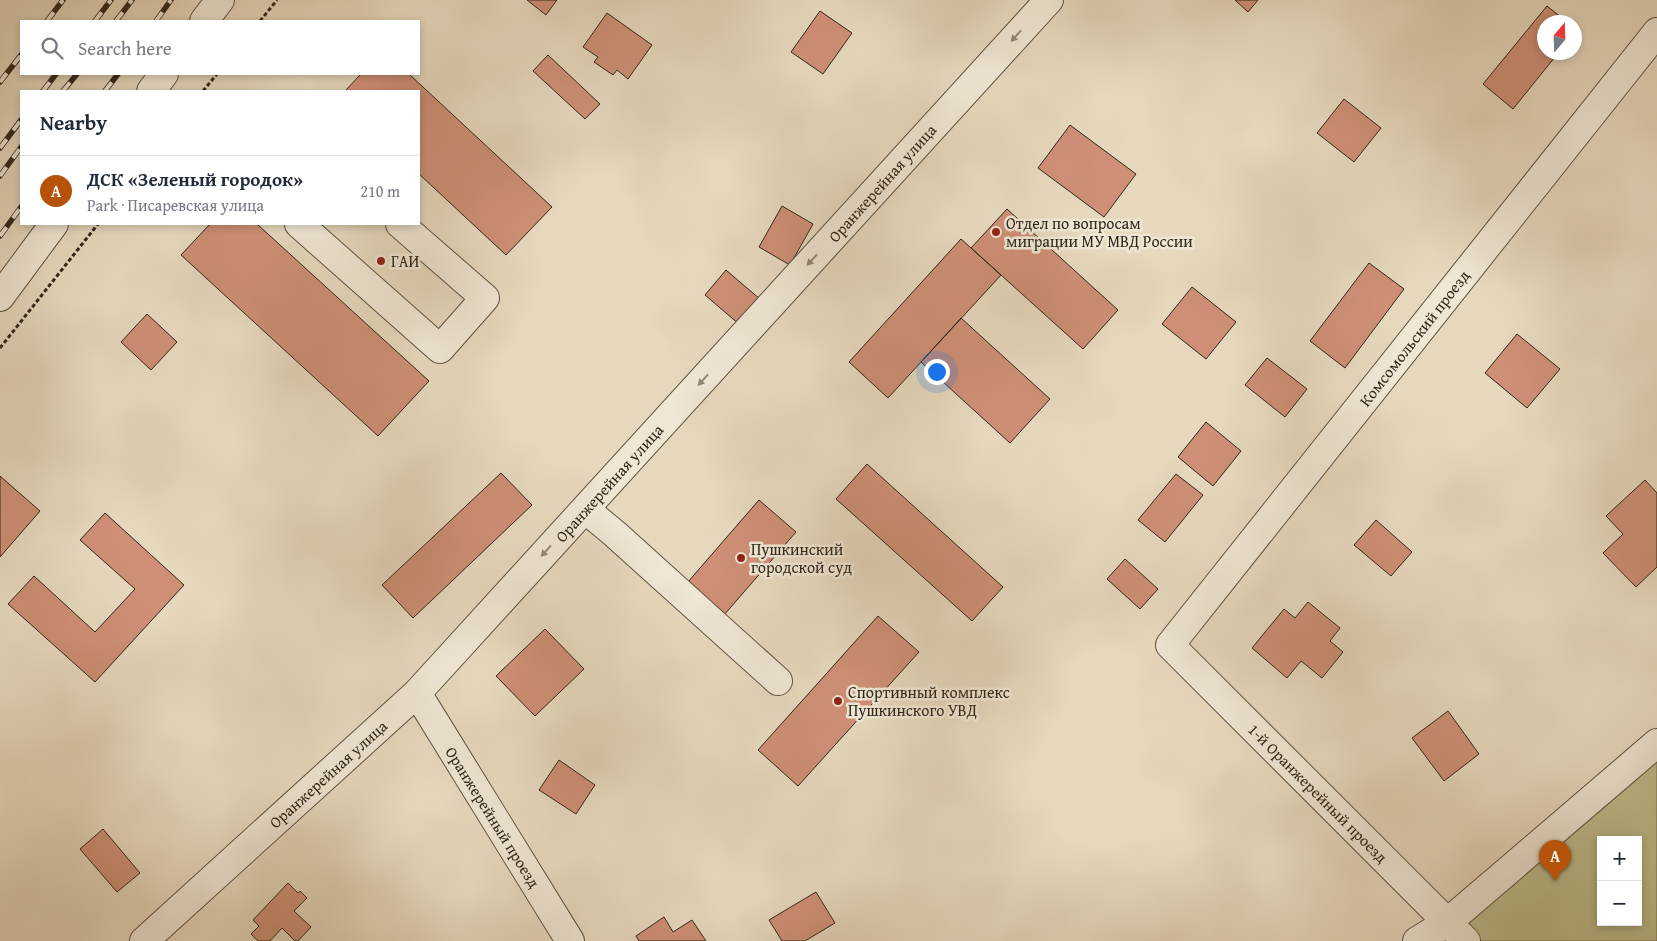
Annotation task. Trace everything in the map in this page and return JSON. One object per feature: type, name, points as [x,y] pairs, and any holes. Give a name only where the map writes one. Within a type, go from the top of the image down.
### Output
[{"type":"street","points":[[205,20],[220,0]]},
{"type":"street","name":"Оранжерейная улица","points":[[144,941],[417,693],[1049,0]]},
{"type":"street","name":"Комсомольский проезд","points":[[1170,645],[1657,32]]},
{"type":"street","points":[[0,297],[53,225]]},
{"type":"street","points":[[300,225],[440,349],[484,298],[401,225]]},
{"type":"street","points":[[585,509],[778,681]]},
{"type":"street","name":"1-й Оранжерейный проезд","points":[[1170,645],[1457,932]]},
{"type":"street","name":"Оранжерейный проезд","points":[[417,693],[570,941]]},
{"type":"street","points":[[1417,941],[1457,932],[1657,743]]},
{"type":"path","points":[[261,20],[277,0]]},
{"type":"path","points":[[204,90],[216,75]]},
{"type":"path","points":[[0,348],[97,225]]},
{"type":"shaded area","points":[[1657,756],[1657,941],[1438,941]]},
{"type":"building","points":[[527,0],[557,0],[546,15]]},
{"type":"building","points":[[1235,0],[1258,0],[1248,12]]},
{"type":"building","points":[[1547,6],[1558,15],[1540,15]]},
{"type":"building","points":[[820,11],[852,33],[823,74],[791,52]]},
{"type":"building","points":[[607,13],[652,45],[628,79],[617,70],[613,75],[594,62],[598,57],[583,47]]},
{"type":"building","points":[[1537,18],[1537,60],[1553,60],[1513,109],[1483,84]]},
{"type":"building","points":[[548,55],[600,104],[585,119],[533,71]]},
{"type":"building","points":[[360,75],[410,75],[552,207],[506,255],[420,175],[420,90],[346,90]]},
{"type":"building","points":[[1344,99],[1381,128],[1354,162],[1317,133]]},
{"type":"building","points":[[1070,125],[1136,174],[1104,217],[1038,168]]},
{"type":"building","points":[[782,206],[813,224],[790,265],[759,247]]},
{"type":"building","points":[[1007,209],[1118,310],[1083,349],[971,248]]},
{"type":"building","points":[[209,225],[258,225],[429,381],[378,436],[181,255]]},
{"type":"building","points":[[961,239],[1001,275],[888,398],[849,362]]},
{"type":"building","points":[[1369,263],[1404,289],[1345,368],[1310,341]]},
{"type":"building","points":[[726,270],[761,300],[740,325],[705,295]]},
{"type":"building","points":[[1192,287],[1236,322],[1206,359],[1162,324]]},
{"type":"building","points":[[147,314],[177,342],[151,370],[121,342]]},
{"type":"building","points":[[961,318],[1050,399],[1010,443],[921,362]]},
{"type":"building","points":[[1517,334],[1560,369],[1527,408],[1485,373]]},
{"type":"building","points":[[1267,358],[1307,389],[1285,417],[1245,385]]},
{"type":"building","points":[[1206,422],[1241,451],[1213,486],[1178,457]]},
{"type":"building","points":[[867,464],[1003,587],[972,621],[836,499]]},
{"type":"building","points":[[501,473],[532,505],[413,618],[382,585]]},
{"type":"building","points":[[1176,474],[1203,495],[1165,542],[1138,520]]},
{"type":"building","points":[[0,476],[40,511],[0,557]]},
{"type":"building","points":[[1645,480],[1657,493],[1657,567],[1636,587],[1603,553],[1623,534],[1606,516]]},
{"type":"building","name":"Пушкинский городской суд","points":[[759,500],[796,532],[724,615],[687,583]]},
{"type":"building","points":[[105,513],[184,585],[95,682],[8,604],[34,576],[95,632],[135,589],[80,540]]},
{"type":"building","points":[[1376,520],[1412,552],[1391,576],[1354,545]]},
{"type":"building","points":[[1125,559],[1158,589],[1140,609],[1107,579]]},
{"type":"building","points":[[1308,602],[1340,628],[1330,641],[1343,652],[1322,678],[1301,661],[1287,678],[1252,648],[1284,609],[1295,618]]},
{"type":"building","name":"Спортивный комплекс Пушкинского УВД","points":[[878,616],[919,652],[798,786],[758,750]]},
{"type":"building","points":[[545,629],[584,669],[535,716],[496,676]]},
{"type":"building","points":[[1448,711],[1479,754],[1444,781],[1412,738]]},
{"type":"building","points":[[559,760],[595,785],[576,814],[539,790]]},
{"type":"building","points":[[103,829],[140,873],[117,892],[80,849]]},
{"type":"building","points":[[288,883],[298,893],[300,891],[307,898],[294,911],[311,927],[298,941],[295,941],[282,928],[270,941],[258,941],[251,934],[259,926],[253,920]]},
{"type":"building","points":[[816,892],[835,923],[805,941],[782,941],[769,920]]},
{"type":"building","points":[[664,917],[673,932],[692,920],[706,941],[639,941],[636,936]]},
{"type":"railway","points":[[48,20],[63,0]]},
{"type":"railway","points":[[96,20],[111,0]]},
{"type":"railway","points":[[117,20],[132,0]]},
{"type":"railway","points":[[157,20],[171,0]]},
{"type":"railway","points":[[0,82],[20,56]]},
{"type":"railway","points":[[44,90],[55,75]]},
{"type":"railway","points":[[64,90],[76,75]]},
{"type":"railway","points":[[106,90],[117,75]]},
{"type":"railway","points":[[0,148],[20,121]]},
{"type":"railway","points":[[0,176],[20,148]]},
{"type":"railway","points":[[0,236],[20,208]]},
{"type":"place","name":"Отдел по вопросам миграции МУ МВД России","points":[[996,232]]},
{"type":"place","name":"ГАИ","points":[[381,261]]},
{"type":"place","name":"Пушкинский городской суд","points":[[741,558]]},
{"type":"place","name":"Спортивный комплекс Пушкинского УВД","points":[[838,701]]},
{"type":"place","name":"ДСК «Зеленый городок»","points":[[1555,881]]}]
